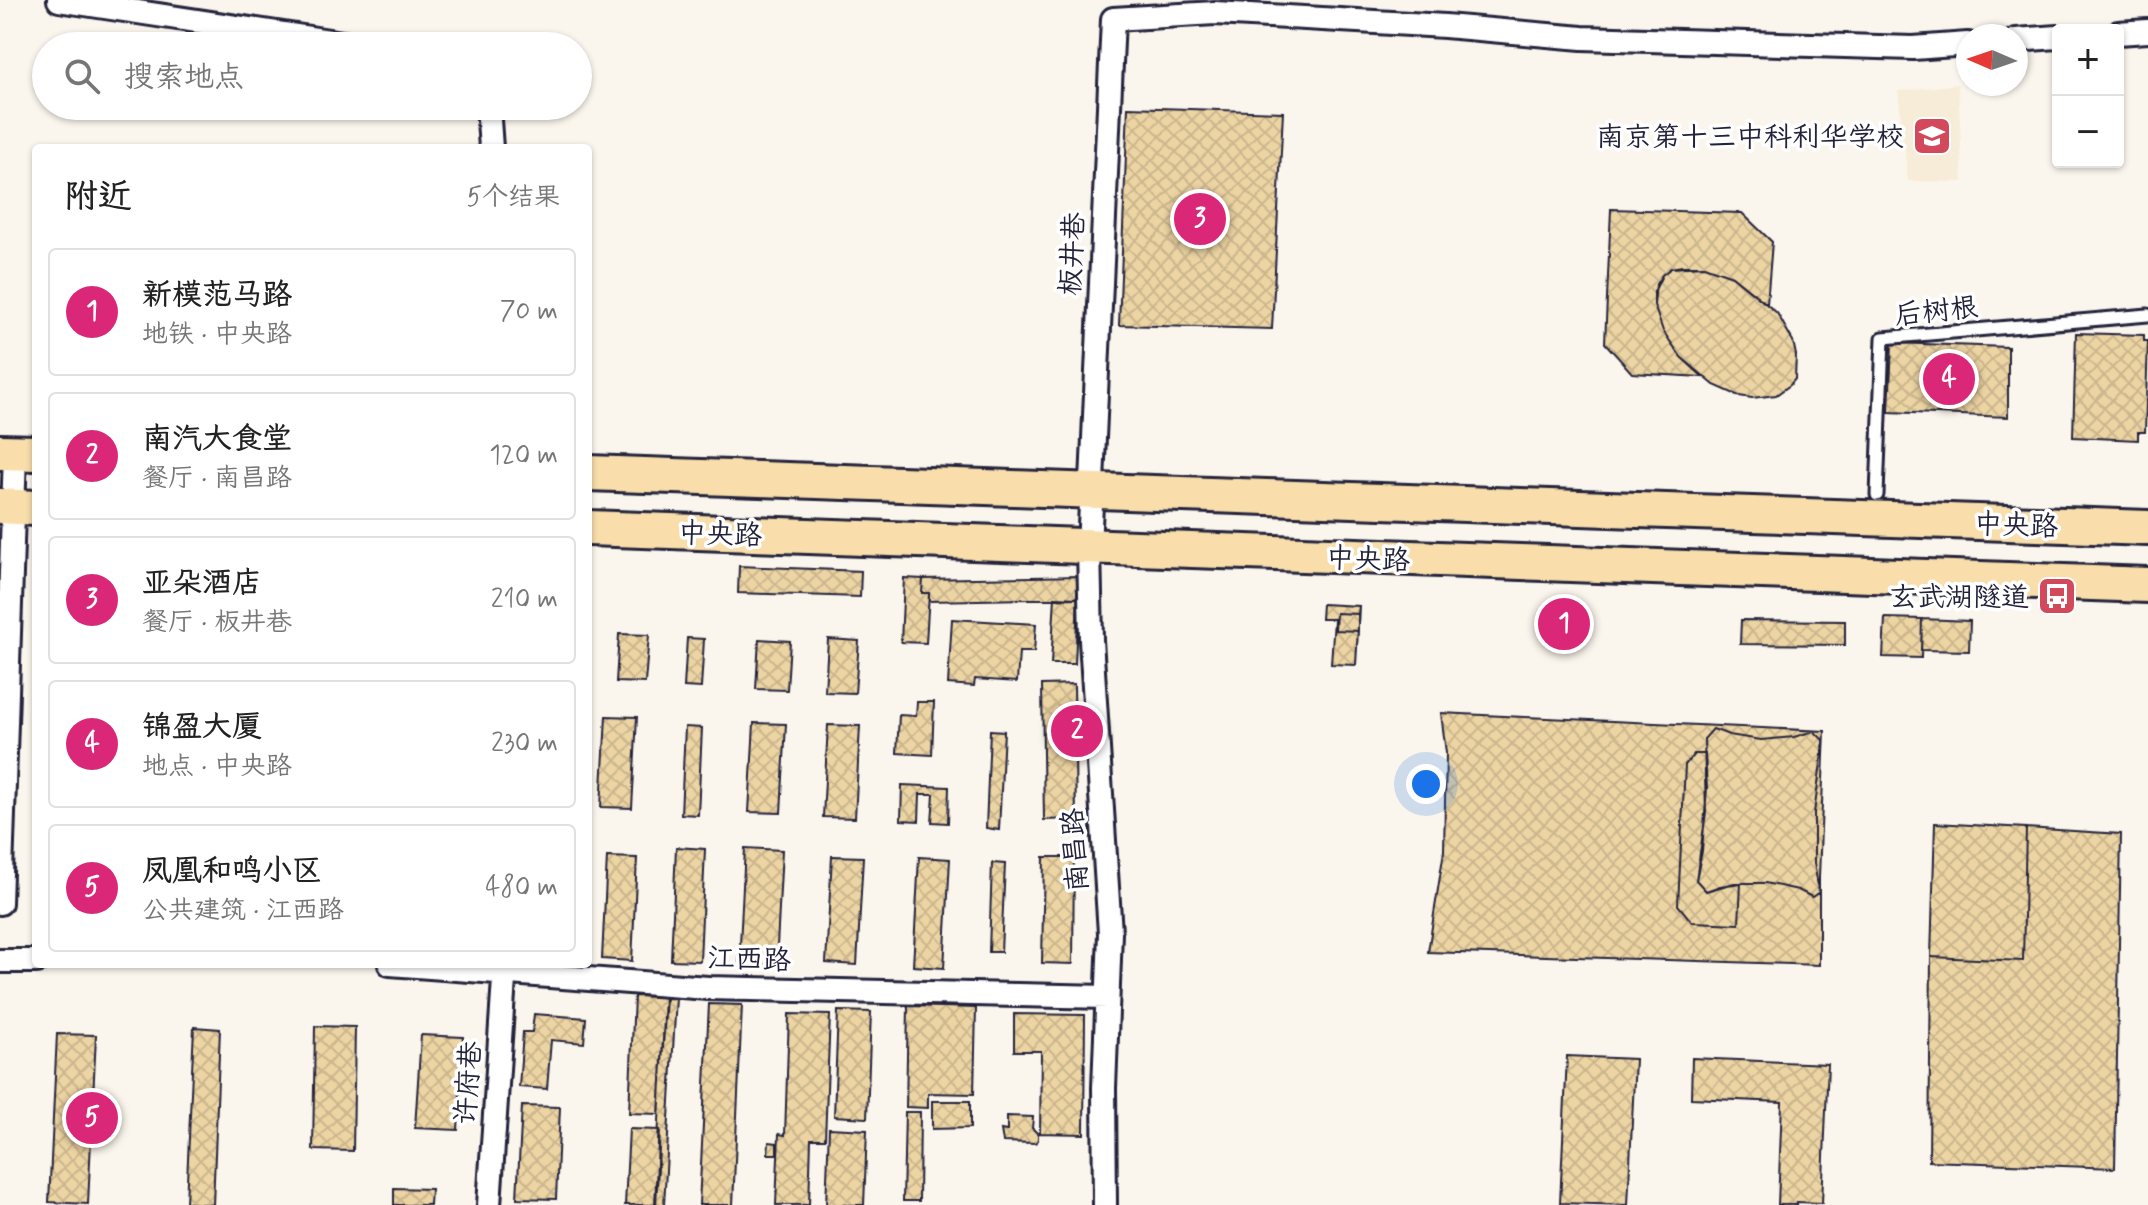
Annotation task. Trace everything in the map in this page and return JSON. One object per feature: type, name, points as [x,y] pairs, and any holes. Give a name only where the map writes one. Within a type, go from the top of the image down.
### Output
[{"type":"main road","name":"中央路","points":[[592,473],[2148,528]]},
{"type":"main road","name":"中央路","points":[[592,528],[2148,585]]},
{"type":"street","points":[[59,0],[270,32]]},
{"type":"street","name":"板井巷","points":[[1090,492],[1113,19],[1215,13],[1400,23],[1582,38],[1913,48],[1956,45]]},
{"type":"street","points":[[2124,33],[2148,31]]},
{"type":"street","points":[[2028,39],[2052,37]]},
{"type":"street","points":[[489,120],[491,144]]},
{"type":"street","points":[[0,903],[17,453]]},
{"type":"street","name":"南昌路","points":[[1090,492],[1091,640],[1110,933],[1105,1205]]},
{"type":"street","points":[[0,961],[32,961]]},
{"type":"street","name":"江西路","points":[[481,968],[708,988],[1107,997]]},
{"type":"street","name":"许府巷","points":[[489,1205],[504,969]]},
{"type":"lane","name":"后树根","points":[[1877,495],[1883,338],[2148,315]]},
{"type":"shaded area","name":"南京第十三中科利华学校","points":[[1956,84],[1963,182],[1908,181],[1898,91]]},
{"type":"building","points":[[1128,107],[1283,112],[1272,329],[1119,325]]},
{"type":"building","points":[[1611,209],[1742,213],[1772,242],[1767,304],[1732,276],[1704,266],[1671,268],[1656,284],[1654,305],[1663,331],[1681,357],[1703,377],[1632,373],[1605,343]]},
{"type":"building","points":[[1704,266],[1732,276],[1777,313],[1793,341],[1796,355],[1795,379],[1790,385],[1776,395],[1739,396],[1714,385],[1681,357],[1663,331],[1654,305],[1654,292],[1662,275],[1671,268]]},
{"type":"building","points":[[2076,333],[2144,335],[2144,341],[2148,341],[2145,432],[2138,432],[2138,440],[2073,437]]},
{"type":"building","points":[[1892,343],[2008,347],[2008,417],[1889,412]]},
{"type":"building","points":[[739,566],[861,571],[860,597],[738,593]]},
{"type":"building","points":[[1079,576],[1078,598],[929,601],[929,593],[922,593],[923,579]]},
{"type":"building","points":[[904,578],[923,579],[922,593],[929,593],[926,643],[901,642]]},
{"type":"building","points":[[1055,597],[1078,598],[1075,664],[1051,664]]},
{"type":"building","points":[[1322,604],[1359,606],[1356,665],[1331,664],[1334,619],[1321,619]]},
{"type":"building","points":[[1322,604],[1359,606],[1358,614],[1336,613],[1335,630],[1358,631],[1356,665],[1331,664],[1334,619],[1321,619]]},
{"type":"building","points":[[1336,613],[1358,614],[1358,631],[1335,630]]},
{"type":"building","points":[[1885,618],[1922,619],[1921,658],[1883,657]]},
{"type":"building","points":[[952,619],[1036,624],[1034,652],[1019,652],[1017,682],[975,679],[974,686],[948,684]]},
{"type":"building","points":[[1922,619],[1970,621],[1969,651],[1921,650]]},
{"type":"building","points":[[1741,620],[1845,621],[1845,645],[1740,644]]},
{"type":"building","points":[[619,634],[649,635],[645,683],[616,682]]},
{"type":"building","points":[[687,638],[704,639],[701,688],[684,687]]},
{"type":"building","points":[[759,639],[790,641],[787,690],[756,689]]},
{"type":"building","points":[[828,639],[859,641],[855,693],[825,692]]},
{"type":"building","points":[[1074,684],[1076,819],[1044,820],[1042,685]]},
{"type":"building","points":[[917,702],[934,702],[932,755],[897,753],[899,715],[916,716]]},
{"type":"building","points":[[1441,713],[1825,731],[1819,965],[1428,952],[1444,851],[1446,753]]},
{"type":"building","points":[[606,716],[637,717],[632,808],[601,807]]},
{"type":"building","points":[[754,723],[786,724],[781,813],[749,812]]},
{"type":"building","points":[[828,725],[860,726],[855,818],[823,817]]},
{"type":"building","points":[[685,727],[702,728],[698,815],[681,814]]},
{"type":"building","points":[[1713,729],[1761,740],[1794,737],[1814,731],[1824,741],[1814,813],[1814,863],[1819,892],[1812,897],[1798,890],[1765,883],[1734,883],[1706,891],[1696,880],[1706,813],[1704,739]]},
{"type":"building","points":[[990,730],[1004,731],[999,830],[986,828]]},
{"type":"building","points":[[1694,754],[1705,754],[1707,788],[1702,851],[1696,880],[1706,891],[1741,883],[1739,924],[1692,922],[1678,905],[1685,765]]},
{"type":"building","points":[[902,785],[949,787],[948,823],[932,822],[934,794],[920,794],[919,821],[901,820]]},
{"type":"building","points":[[1935,823],[2026,828],[2023,961],[1931,957]]},
{"type":"building","points":[[2026,828],[2121,834],[2115,1168],[1929,1161],[1931,957],[2023,961]]},
{"type":"building","points":[[676,847],[705,849],[700,961],[671,960]]},
{"type":"building","points":[[745,848],[782,850],[776,966],[739,964]]},
{"type":"building","points":[[832,856],[863,857],[857,965],[826,963]]},
{"type":"building","points":[[607,857],[637,858],[632,961],[602,959]]},
{"type":"building","points":[[919,857],[950,859],[944,968],[913,966]]},
{"type":"building","points":[[1044,857],[1074,857],[1073,964],[1042,963]]},
{"type":"building","points":[[992,863],[1005,864],[1001,952],[989,952]]},
{"type":"building","points":[[634,996],[666,997],[659,1114],[629,1113]]},
{"type":"building","points":[[665,997],[676,998],[664,1205],[655,1205]]},
{"type":"building","points":[[709,1004],[742,1005],[733,1205],[699,1205]]},
{"type":"building","points":[[908,1006],[976,1008],[974,1094],[928,1093],[928,1108],[906,1107]]},
{"type":"building","points":[[838,1011],[871,1012],[867,1118],[834,1116]]},
{"type":"building","points":[[534,1014],[586,1018],[584,1043],[551,1040],[547,1089],[519,1087],[523,1032],[532,1032]]},
{"type":"building","points":[[789,1014],[830,1015],[825,1139],[811,1139],[809,1205],[776,1205],[779,1134],[785,1135]]},
{"type":"building","points":[[1014,1014],[1085,1015],[1084,1134],[1040,1133],[1041,1051],[1014,1051]]},
{"type":"building","points":[[315,1026],[355,1027],[353,1151],[313,1150]]},
{"type":"building","points":[[194,1027],[220,1029],[213,1205],[186,1203]]},
{"type":"building","points":[[57,1034],[96,1035],[88,1204],[49,1202]]},
{"type":"building","points":[[421,1035],[463,1037],[458,1130],[415,1128]]},
{"type":"building","points":[[1567,1056],[1635,1059],[1628,1205],[1560,1203]]},
{"type":"building","points":[[1692,1058],[1828,1064],[1822,1203],[1778,1205],[1782,1102],[1691,1098]]},
{"type":"building","points":[[932,1101],[970,1101],[970,1128],[932,1129]]},
{"type":"building","points":[[522,1106],[560,1107],[556,1199],[517,1198]]},
{"type":"building","points":[[905,1112],[920,1112],[919,1201],[903,1201]]},
{"type":"building","points":[[1007,1116],[1033,1117],[1032,1128],[1038,1134],[1038,1140],[1035,1143],[1003,1142],[1001,1130],[1007,1131]]},
{"type":"building","points":[[829,1128],[867,1130],[864,1205],[826,1205]]},
{"type":"building","points":[[629,1129],[660,1130],[656,1205],[625,1205]]},
{"type":"building","points":[[769,1142],[777,1143],[777,1154],[768,1154]]},
{"type":"building","points":[[394,1188],[431,1189],[430,1205],[394,1205]]},
{"type":"place","name":"南京第十三中科利华学校","points":[[1932,136]]},
{"type":"place","name":"亚朵酒店","points":[[1200,219]]},
{"type":"place","name":"锦盈大厦","points":[[1949,379]]},
{"type":"place","name":"玄武湖隧道","points":[[2057,596]]},
{"type":"place","name":"新模范马路","points":[[1564,624]]},
{"type":"place","name":"南汽大食堂","points":[[1077,731]]},
{"type":"place","name":"凤凰和鸣小区","points":[[92,1118]]}]
